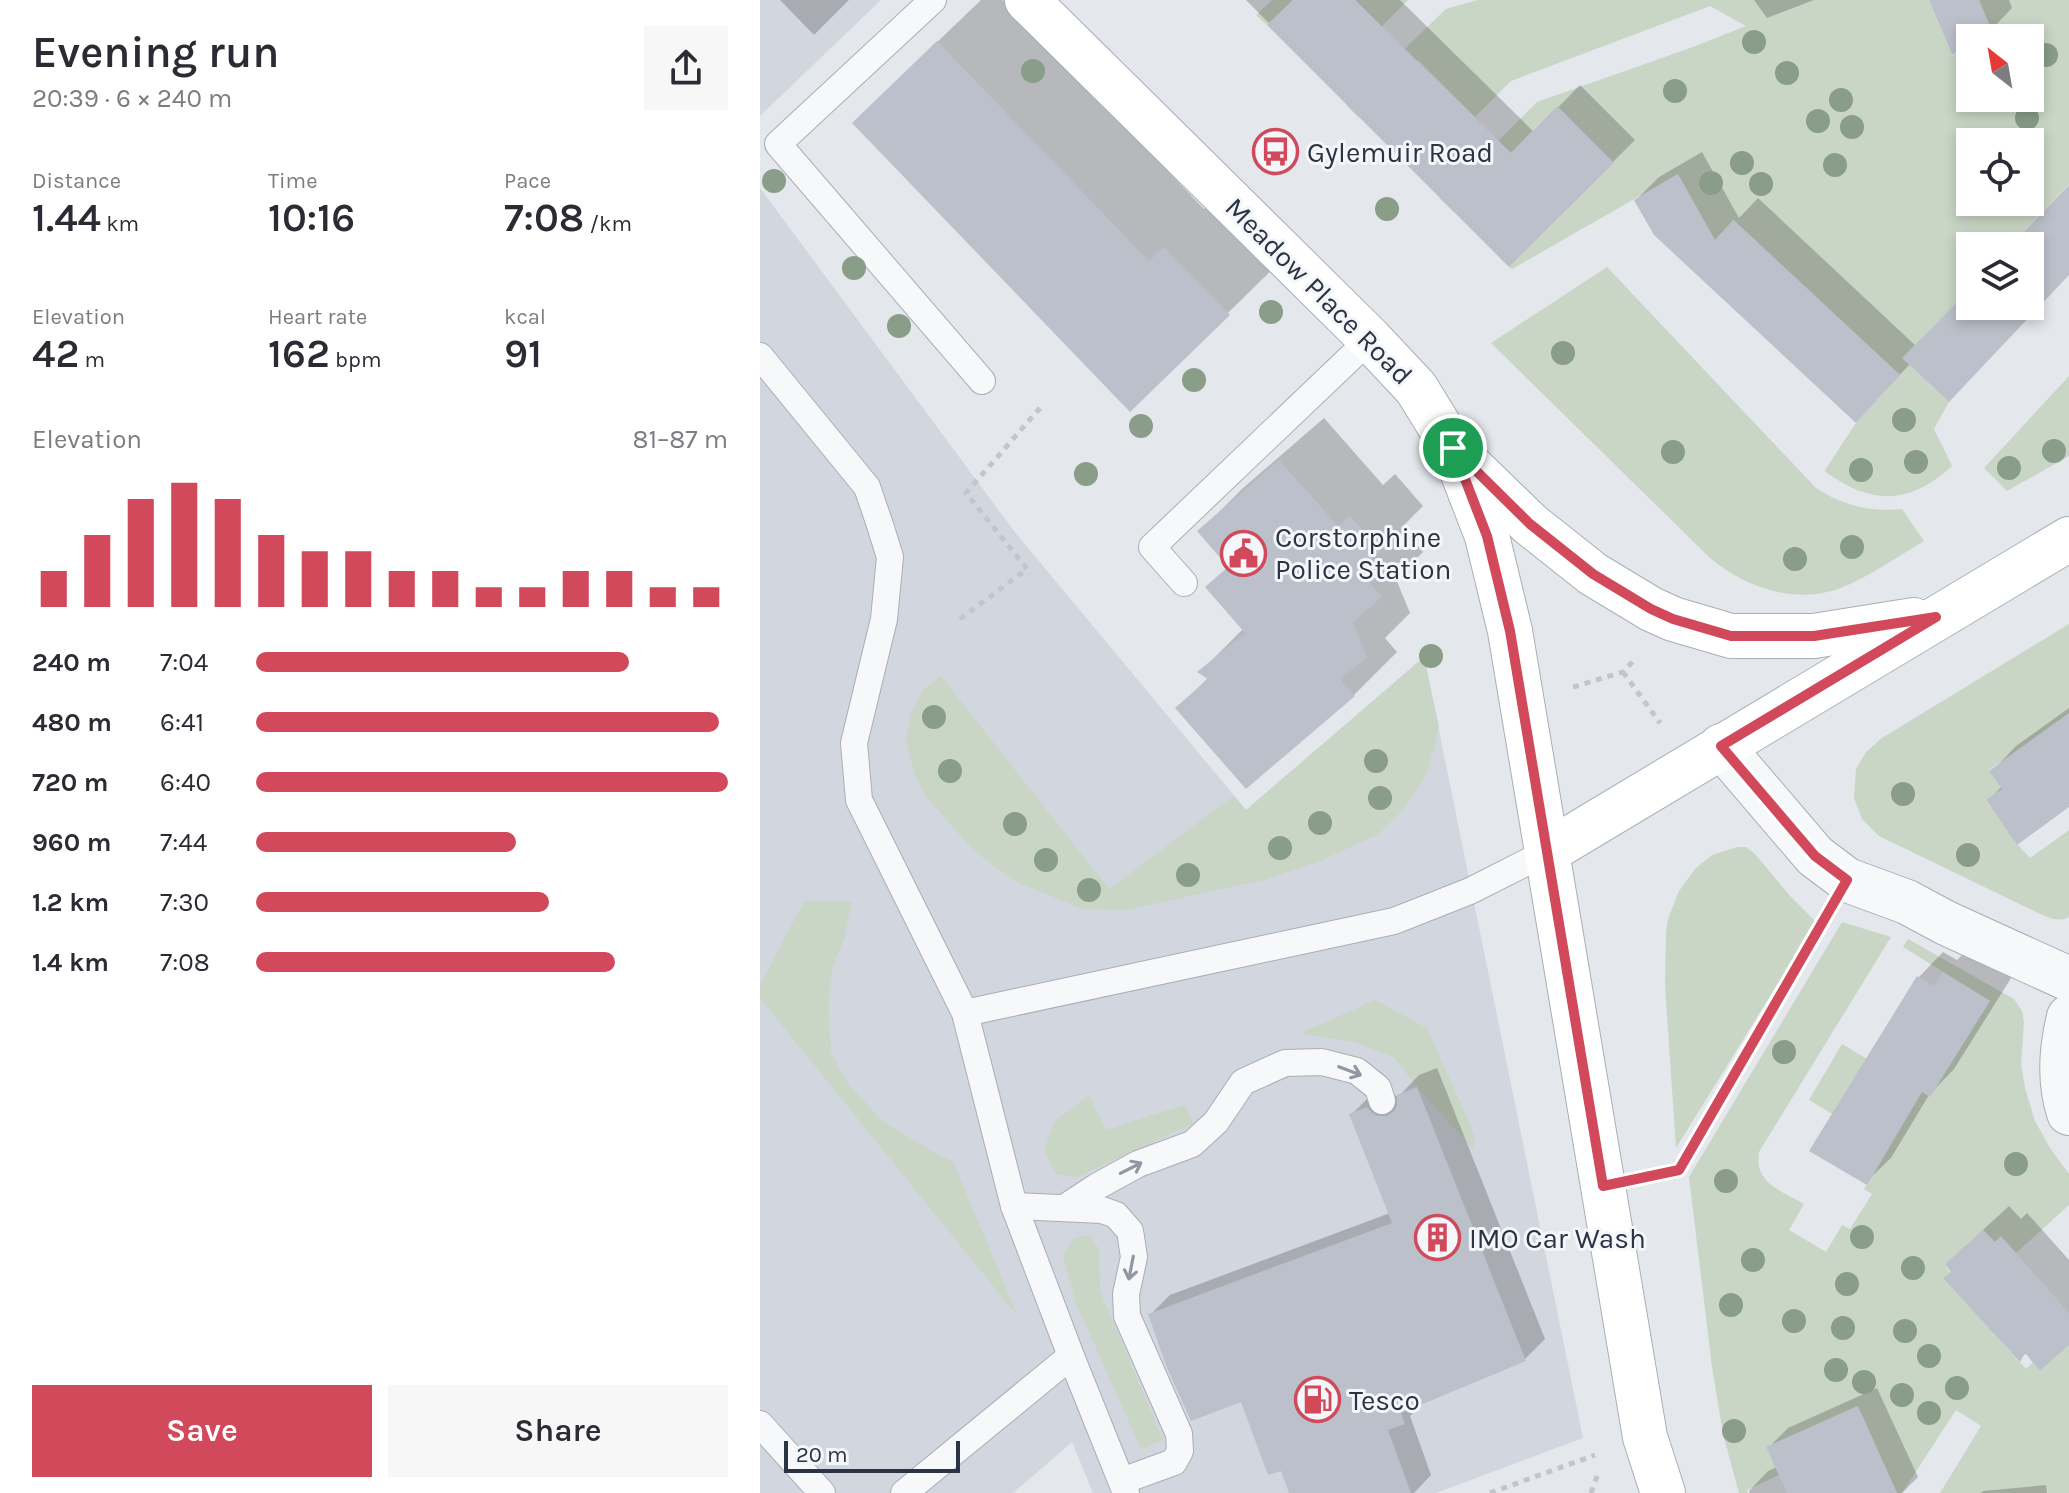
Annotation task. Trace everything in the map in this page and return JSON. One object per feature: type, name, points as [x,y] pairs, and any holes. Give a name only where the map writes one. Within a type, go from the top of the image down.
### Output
[{"type":"main road","name":"Meadow Place Road","points":[[1027,0],[1370,339],[1416,388],[1453,448],[1487,536],[1510,631],[1645,1437],[1663,1493]]},
{"type":"main road","points":[[1453,448],[1530,524],[1593,574],[1673,619],[1731,636],[1814,636],[1936,617]]},
{"type":"main road","points":[[1547,852],[2069,539]]},
{"type":"street","points":[[1706,755],[1815,856],[1847,880],[1907,902],[2069,979]]},
{"type":"street","points":[[2069,1017],[2063,1041],[2062,1075],[2069,1113]]},
{"type":"lane","points":[[933,0],[778,144],[982,381]]},
{"type":"lane","points":[[1184,583],[1152,547],[1370,339]]},
{"type":"lane","points":[[760,356],[867,487],[890,557],[884,619],[854,743],[859,800],[965,1013],[1014,1206],[1124,1487],[1174,1462],[1180,1451],[1179,1434],[1127,1316],[1126,1294],[1134,1257],[1130,1231],[1116,1215],[1102,1210],[1014,1206]]},
{"type":"lane","points":[[965,1013],[1394,921],[1470,891],[1547,852]]},
{"type":"lane","points":[[1064,1208],[1138,1164],[1192,1144],[1216,1122],[1243,1082],[1285,1063],[1322,1062],[1357,1071],[1378,1088],[1382,1101]]},
{"type":"lane","points":[[904,1493],[1071,1356]]},
{"type":"lane","points":[[760,1424],[822,1493]]},
{"type":"path","points":[[960,619],[1027,569],[966,493],[1040,408]]},
{"type":"path","points":[[1522,702],[1623,672],[1673,619]]},
{"type":"path","points":[[1623,672],[1706,755]]},
{"type":"path","points":[[1603,1186],[1679,1170],[1847,880]]},
{"type":"path","points":[[1490,1493],[1645,1437]]},
{"type":"shaded area","points":[[760,0],[881,0],[760,116]]},
{"type":"shaded area","points":[[760,188],[1014,531],[1246,810],[1424,657],[1583,1438],[1436,1493],[1093,1493],[1072,1442],[1013,1493],[760,1493]]},
{"type":"green space","points":[[1272,0],[1293,0],[1267,25],[1256,15]]},
{"type":"green space","points":[[1355,0],[1408,0],[1381,27]]},
{"type":"green space","points":[[1477,0],[1929,0],[1952,56],[1956,54],[1956,112],[2044,112],[2044,24],[1989,24],[1979,0],[2069,0],[2069,184],[2044,210],[2044,128],[1956,128],[1956,216],[2039,216],[2023,232],[1956,232],[1956,304],[1903,359],[1949,402],[1934,429],[1952,466],[1936,479],[1906,494],[1875,495],[1860,491],[1825,470],[1856,423],[1900,375],[1734,220],[1689,267],[1678,174],[1512,269],[1509,267],[1613,164],[1557,106],[1453,211],[1440,199],[1537,102],[1746,26],[1710,6],[1511,81],[1475,117],[1418,60],[1359,118],[1346,105],[1446,9]]},
{"type":"green space","points":[[1607,267],[1816,488],[1857,506],[1879,510],[1902,509],[1924,541],[1848,585],[1812,594],[1793,594],[1757,586],[1709,557],[1491,343]]},
{"type":"green space","points":[[2069,376],[2069,456],[2007,491],[1984,468]]},
{"type":"green space","points":[[2069,624],[2069,737],[2054,724],[1989,770],[2002,789],[1986,801],[2030,858],[2069,830],[2069,917],[2057,919],[2036,912],[1879,836],[1862,819],[1854,798],[1856,769],[1866,752],[1882,738]]},
{"type":"green space","points":[[1424,657],[1439,727],[1427,773],[1405,808],[1379,834],[1318,862],[1263,880],[1126,910],[1082,909],[1015,881],[974,851],[925,795],[914,773],[906,740],[911,713],[923,690],[941,676],[1109,889],[1234,796],[1246,810]]},
{"type":"green space","points":[[1746,847],[1755,854],[1816,922],[1676,1148],[1665,986],[1668,919],[1679,891],[1696,868],[1712,855]]},
{"type":"green space","points":[[804,901],[852,902],[844,939],[833,965],[829,993],[831,1052],[847,1082],[883,1122],[953,1161],[1018,1317],[760,998],[760,985]]},
{"type":"green space","points":[[1842,922],[1891,937],[1759,1152],[1761,1172],[1771,1185],[1804,1204],[1789,1230],[1826,1252],[1842,1225],[1850,1229],[1872,1194],[1864,1189],[1889,1148],[1809,1100],[1842,1044],[1930,1096],[1990,1001],[1903,947],[1908,939],[2014,999],[2022,1011],[2024,1022],[2021,1064],[2025,1088],[2035,1121],[2069,1174],[2069,1205],[2016,1253],[2001,1237],[1995,1242],[1983,1230],[1945,1265],[1995,1335],[2026,1369],[2033,1362],[2041,1370],[2069,1345],[2069,1493],[1940,1493],[1981,1426],[1956,1410],[1902,1493],[1897,1493],[1857,1406],[1766,1447],[1779,1475],[1747,1490],[1748,1493],[1739,1493],[1723,1434],[1712,1367],[1689,1177]]},
{"type":"green space","points":[[1375,1000],[1427,1028],[1475,1136],[1473,1149],[1395,1058],[1354,1042],[1301,1033]]},
{"type":"green space","points":[[1089,1095],[1106,1130],[1184,1105],[1194,1123],[1077,1177],[1056,1174],[1044,1150],[1055,1121]]},
{"type":"green space","points":[[1089,1235],[1099,1249],[1100,1291],[1163,1440],[1141,1449],[1075,1301],[1063,1255],[1073,1239]]},
{"type":"building","points":[[1293,0],[1355,0],[1511,153],[1557,106],[1614,163],[1509,267],[1267,25]]},
{"type":"building","points":[[1929,0],[1979,0],[1989,24],[1956,24],[1956,53],[1952,55]]},
{"type":"building","points":[[937,41],[1149,261],[1164,247],[1230,315],[1130,412],[852,123]]},
{"type":"building","points":[[1678,174],[1715,240],[1733,220],[1900,375],[1856,423],[1654,235],[1634,200]]},
{"type":"building","points":[[2069,185],[2069,275],[2044,301],[2044,232],[2024,232],[2039,216],[2044,216],[2044,211]]},
{"type":"building","points":[[1956,303],[1956,320],[2026,320],[1949,402],[1902,358]]},
{"type":"building","points":[[1279,460],[1338,526],[1350,516],[1381,551],[1359,570],[1382,597],[1353,622],[1367,658],[1340,679],[1355,696],[1246,789],[1175,708],[1208,679],[1197,672],[1245,633],[1205,587],[1228,567],[1197,531]]},
{"type":"building","points":[[2069,713],[2069,807],[2017,845],[1986,800],[2002,789],[1989,771]]},
{"type":"building","points":[[1943,972],[1990,1001],[1930,1097],[1922,1092],[1867,1185],[1809,1151],[1917,976],[1934,986]]},
{"type":"building","points":[[1417,1087],[1526,1361],[1401,1413],[1405,1424],[1388,1430],[1411,1493],[1289,1493],[1281,1471],[1268,1475],[1241,1402],[1191,1421],[1167,1368],[1148,1314],[1392,1223],[1349,1114],[1367,1107],[1378,1116],[1387,1116],[1397,1105],[1397,1095]]},
{"type":"building","points":[[1983,1230],[1995,1242],[2001,1236],[2069,1313],[2069,1345],[2040,1371],[2025,1353],[2020,1362],[1943,1278],[1951,1272],[1945,1264]]},
{"type":"building","points":[[1858,1406],[1897,1493],[1787,1493],[1766,1447]]},
{"type":"place","name":"Gylemuir Road","points":[[1276,152]]},
{"type":"place","name":"Corstorphine Police Station","points":[[1244,553]]},
{"type":"place","name":"IMO Car Wash","points":[[1438,1238]]},
{"type":"place","name":"Tesco","points":[[1318,1400]]},
{"type":"route","points":[[1453,448],[1530,524],[1593,574],[1673,619],[1731,636],[1814,636],[1936,617],[1721,746],[1815,856],[1847,880],[1679,1170],[1603,1186],[1510,631],[1487,536],[1453,448]]}]
